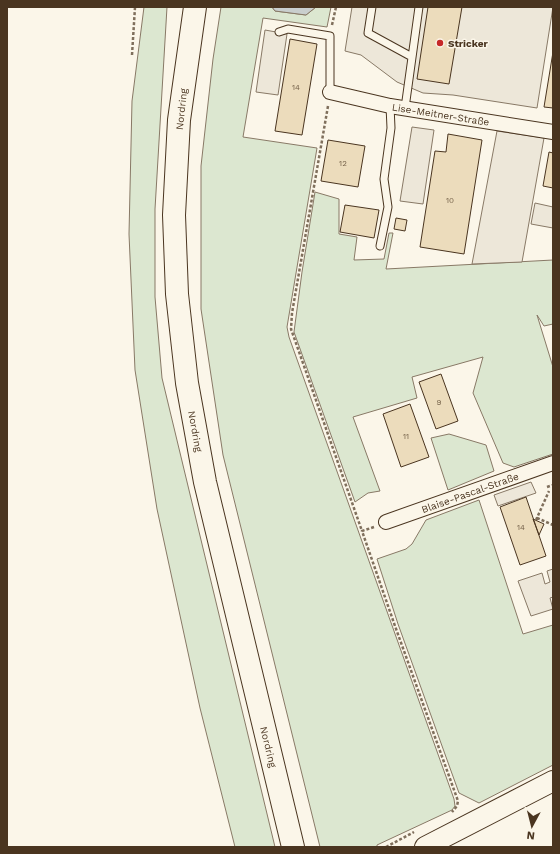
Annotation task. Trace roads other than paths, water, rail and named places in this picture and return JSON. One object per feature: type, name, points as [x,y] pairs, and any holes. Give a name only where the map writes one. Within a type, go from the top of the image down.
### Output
[{"type":"main road","name":"Nordring","points":[[194,7],[179,120],[174,215],[177,294],[187,383],[205,482],[293,847]]},
{"type":"main road","points":[[422,838],[553,781]]},
{"type":"street","name":"Lise-Meitner-Straße","points":[[330,92],[390,106],[553,132]]},
{"type":"street","name":"Blaise-Pascal-Straße","points":[[386,522],[553,463]]},
{"type":"lane","points":[[372,7],[368,33],[412,57]]},
{"type":"lane","points":[[405,108],[419,7]]},
{"type":"lane","points":[[279,32],[288,29],[330,36],[330,92]]},
{"type":"lane","points":[[380,246],[388,207],[384,179],[391,128],[390,106]]},
{"type":"place","name":"Stricker","points":[[440,43]]}]
